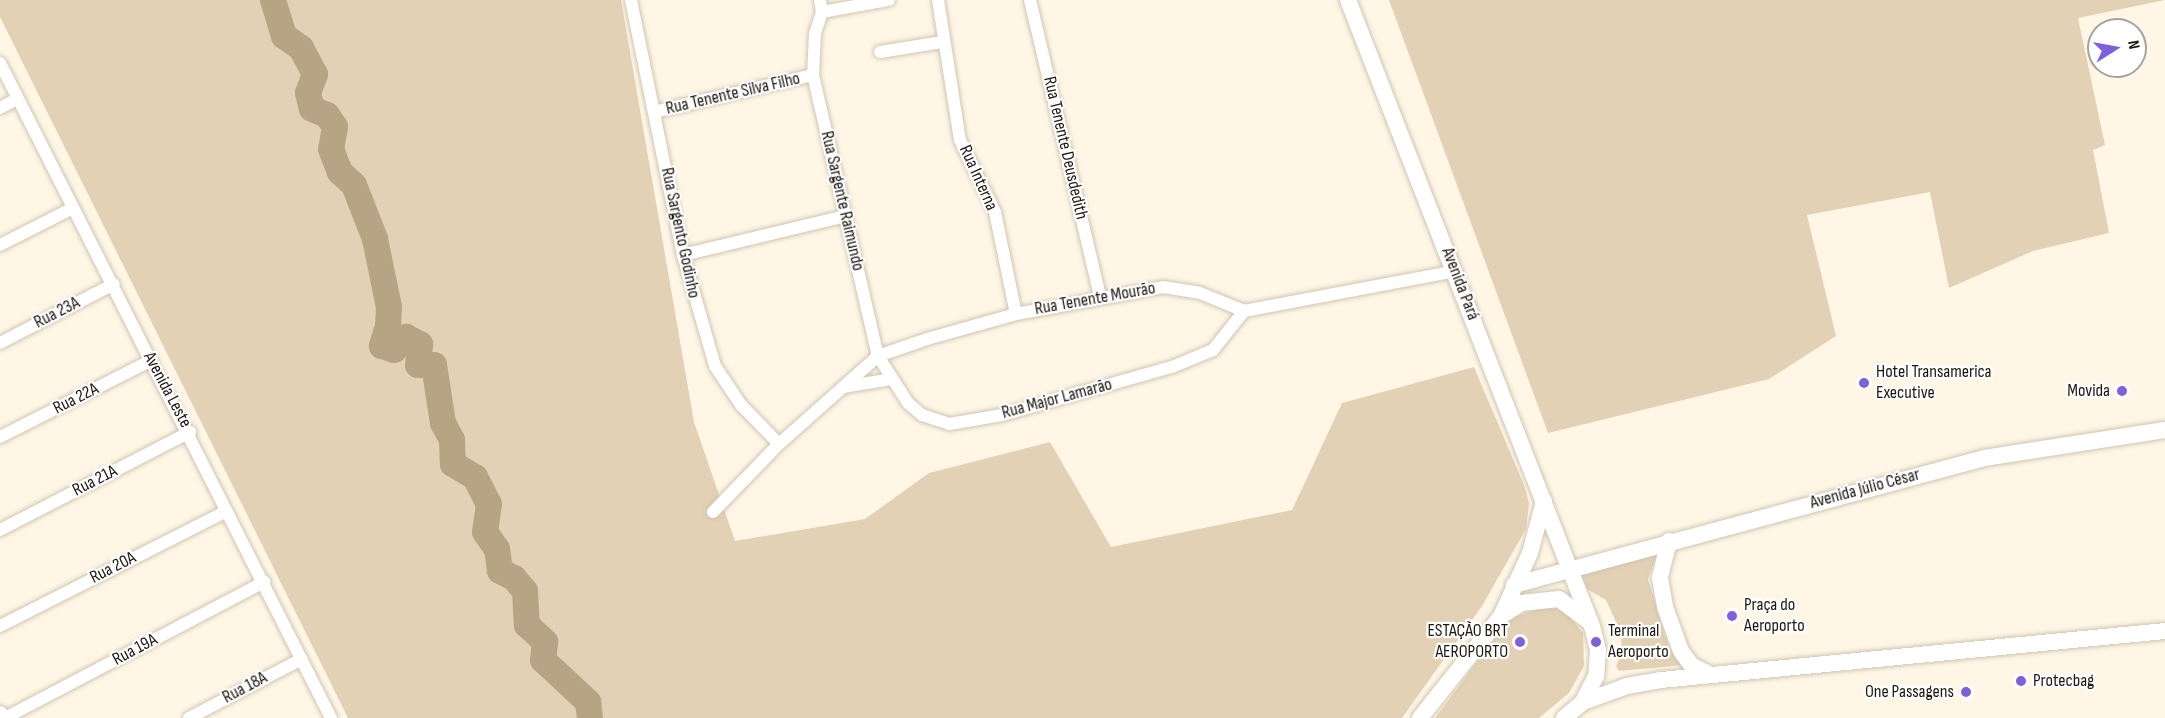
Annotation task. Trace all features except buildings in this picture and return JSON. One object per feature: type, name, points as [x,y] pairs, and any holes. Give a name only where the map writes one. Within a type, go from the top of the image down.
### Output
[{"type":"street","name":"Rua Sargento Godinho","points":[[631,0],[683,255],[715,366],[741,405],[778,444]]},
{"type":"street","points":[[821,6],[889,0]]},
{"type":"street","name":"Rua Interna","points":[[938,0],[942,42],[960,140],[994,212],[1016,314]]},
{"type":"street","name":"Rua Tenente Deusdedith","points":[[1030,0],[1100,296]]},
{"type":"street","name":"Avenida Pará","points":[[1348,0],[1570,568]]},
{"type":"street","name":"Rua Sargente Raimundo","points":[[821,6],[815,33],[813,75],[878,356]]},
{"type":"street","points":[[880,52],[942,42]]},
{"type":"street","name":"Avenida Leste","points":[[0,63],[189,432],[331,718]]},
{"type":"street","name":"Rua Tenente Silva Filho","points":[[654,112],[813,75]]},
{"type":"street","points":[[0,108],[17,99]]},
{"type":"street","points":[[0,245],[73,208]]},
{"type":"street","points":[[683,255],[845,216]]},
{"type":"street","points":[[1244,311],[1455,271]]},
{"type":"street","name":"Rua 23A","points":[[0,343],[114,284]]},
{"type":"street","name":"Rua Tenente Mourão","points":[[878,356],[1016,314],[1100,296],[1163,287],[1183,288],[1220,299],[1244,311]]},
{"type":"street","name":"Rua Major Lamarão","points":[[878,356],[908,403],[935,421],[949,424],[992,417],[1203,356],[1222,342],[1244,311]]},
{"type":"street","points":[[713,512],[778,444],[878,356]]},
{"type":"street","name":"Rua 22A","points":[[0,437],[152,360]]},
{"type":"street","points":[[843,387],[892,379]]},
{"type":"street","name":"Avenida Júlio César","points":[[1514,585],[1669,541],[1984,458],[2165,430]]},
{"type":"street","name":"Rua 21A","points":[[0,530],[189,432]]},
{"type":"street","points":[[1502,616],[1536,535],[1544,501]]},
{"type":"street","name":"Rua 20A","points":[[0,626],[227,511]]},
{"type":"street","points":[[1669,541],[1660,578],[1665,607],[1681,651],[1691,665],[1711,675]]},
{"type":"street","points":[[1570,568],[1592,626],[1599,662],[1584,702]]},
{"type":"street","name":"Rua 19A","points":[[4,718],[264,582]]},
{"type":"street","points":[[1420,718],[1502,616],[1521,603],[1559,599],[1578,611],[1592,626]]},
{"type":"street","points":[[1564,718],[1584,702],[1628,686],[1711,675],[2165,631]]},
{"type":"street","name":"Rua 18A","points":[[189,718],[302,659]]},
{"type":"street","points":[[0,714],[4,718]]},
{"type":"shaded area","points":[[0,0],[621,0],[694,422],[735,541],[865,519],[929,473],[1050,442],[1111,547],[1292,510],[1342,403],[1474,367],[1524,485],[1529,503],[1526,529],[1482,606],[1402,718],[348,718],[0,17]]},
{"type":"shaded area","points":[[1389,0],[2165,0],[2078,18],[2087,60],[2087,78],[2091,78],[2105,145],[2093,150],[2109,233],[2033,251],[1949,288],[1930,192],[1807,215],[1836,336],[1769,379],[1548,433]]},
{"type":"shaded area","points":[[1658,551],[1648,579],[1669,648],[1684,665],[1619,671],[1616,666],[1622,653],[1621,633],[1606,600],[1587,589],[1581,572]]},
{"type":"shaded area","points":[[1547,605],[1563,608],[1583,633],[1584,666],[1569,693],[1539,718],[1435,718],[1509,619]]},
{"type":"waterway","points":[[273,0],[284,36],[301,48],[315,74],[308,93],[312,109],[327,115],[335,127],[331,149],[340,172],[354,185],[375,239],[389,307],[388,326],[382,346],[394,350],[406,337],[420,344],[418,365],[434,365],[443,423],[452,440],[453,464],[475,477],[489,504],[485,532],[497,549],[500,571],[514,578],[525,591],[527,625],[545,642],[543,660],[588,702],[590,718]]},
{"type":"place","name":"Hotel Transamerica Executive","points":[[1864,383]]},
{"type":"place","name":"Movida","points":[[2122,391]]},
{"type":"place","name":"Praça do Aeroporto","points":[[1732,616]]},
{"type":"place","name":"ESTAÇÃO BRT AEROPORTO","points":[[1520,642]]},
{"type":"place","name":"Terminal Aeroporto","points":[[1596,642]]},
{"type":"place","name":"Protecbag","points":[[2021,681]]},
{"type":"place","name":"One Passagens","points":[[1966,692]]}]
